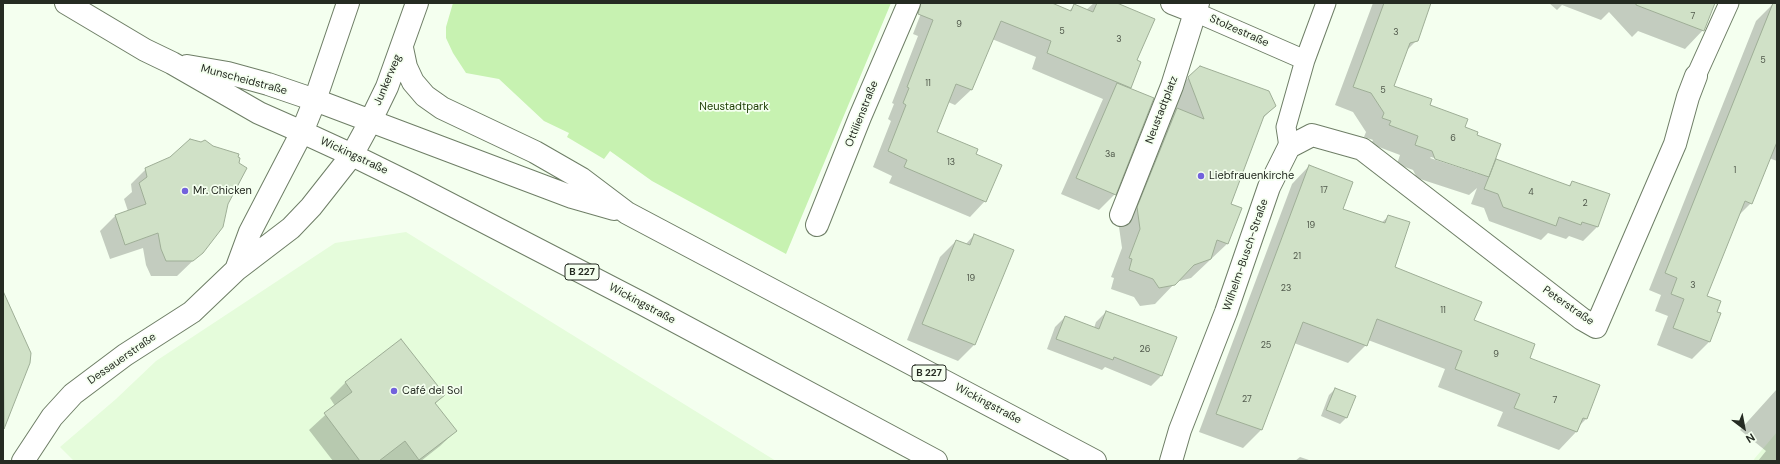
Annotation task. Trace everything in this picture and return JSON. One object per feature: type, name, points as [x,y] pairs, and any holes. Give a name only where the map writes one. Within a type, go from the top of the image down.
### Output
[{"type":"main road","name":"Munscheidstraße","points":[[66,3],[145,50],[172,63],[259,113],[302,132]]},
{"type":"main road","points":[[302,132],[342,24],[348,3]]},
{"type":"main road","name":"Junkerweg","points":[[352,155],[370,122],[386,87],[402,48],[417,3]]},
{"type":"main road","name":"Ottilienstraße","points":[[817,225],[860,117],[909,3]]},
{"type":"main road","name":"Stolzestraße","points":[[1172,3],[1197,7]]},
{"type":"main road","name":"Neustadtplatz","points":[[1120,215],[1172,86],[1197,7]]},
{"type":"main road","name":"Wickingstraße","points":[[402,48],[406,67],[413,82],[424,96],[442,108],[535,152],[582,178],[627,213],[1096,461]]},
{"type":"main road","name":"Munscheidstraße","points":[[172,63],[228,73],[268,84],[314,100]]},
{"type":"main road","name":"Peterstraße","points":[[1289,147],[1312,135],[1362,149],[1582,319],[1596,327],[1675,144],[1688,97],[1696,76]]},
{"type":"main road","name":"Wickingstraße","points":[[314,100],[572,197],[627,213]]},
{"type":"main road","name":"Wickingstraße","points":[[302,132],[352,155],[643,304],[936,461]]},
{"type":"main road","name":"Dessauerstraße","points":[[236,270],[250,232],[302,132]]},
{"type":"main road","name":"Wilhelm-Busch-Straße","points":[[1171,461],[1180,430],[1226,312],[1269,187],[1289,147]]},
{"type":"main road","name":"Dessauerstraße","points":[[23,461],[52,417],[73,394],[125,355],[192,312],[236,270],[291,228],[311,207],[352,155]]},
{"type":"street","points":[[1289,147],[1286,127],[1305,60],[1326,3]]},
{"type":"street","name":"Peterstraße","points":[[1696,76],[1729,3]]},
{"type":"street","name":"Stolzestraße","points":[[1197,7],[1305,60]]},
{"type":"shaded area","points":[[406,232],[776,461],[74,461],[60,447],[116,399],[156,361],[335,243]]},
{"type":"shaded area","points":[[1777,432],[1777,461],[1753,461],[1755,458]]},
{"type":"green space","name":"Neustadtpark","points":[[453,3],[891,3],[786,254],[652,181],[610,151],[604,159],[567,137],[569,133],[544,121],[499,79],[466,73],[453,53],[446,38],[446,27]]},
{"type":"building","points":[[921,3],[1052,3],[1071,11],[1074,4],[1093,12],[1097,3],[1117,3],[1155,19],[1137,60],[1141,62],[1131,88],[1047,53],[1051,41],[1001,21],[972,90],[956,84],[937,132],[978,149],[976,154],[1002,165],[986,202],[904,167],[907,160],[888,151],[906,105],[903,103],[909,88],[907,87],[933,20],[918,14]]},
{"type":"building","points":[[1384,3],[1431,3],[1418,41],[1410,43],[1394,86],[1432,99],[1430,105],[1468,119],[1465,127],[1478,132],[1477,135],[1501,144],[1489,177],[1435,159],[1432,151],[1415,145],[1418,136],[1389,125],[1391,121],[1382,118],[1384,113],[1371,93],[1353,87]]},
{"type":"building","points":[[1636,3],[1715,3],[1704,31],[1636,5]]},
{"type":"building","points":[[1773,3],[1777,3],[1777,142],[1752,204],[1745,201],[1707,296],[1721,301],[1717,312],[1721,313],[1710,342],[1673,328],[1684,299],[1671,294],[1677,278],[1665,273]]},
{"type":"building","name":"Liebfrauenkirche","points":[[1200,66],[1269,91],[1276,106],[1264,116],[1231,204],[1242,208],[1228,244],[1217,240],[1211,259],[1194,265],[1175,285],[1159,288],[1153,279],[1129,270],[1132,259],[1129,258],[1140,229],[1137,207],[1177,108],[1204,119],[1188,77]]},
{"type":"building","points":[[1117,83],[1154,98],[1116,195],[1076,178]]},
{"type":"building","points":[[190,139],[201,142],[205,140],[213,146],[239,154],[239,163],[247,168],[228,204],[223,227],[203,253],[193,261],[166,261],[161,249],[158,233],[125,245],[115,215],[146,204],[139,183],[147,177],[145,168],[170,157]]},
{"type":"building","points":[[1496,159],[1570,186],[1572,181],[1610,194],[1598,227],[1582,222],[1581,225],[1559,217],[1556,226],[1503,207],[1498,194],[1484,189]]},
{"type":"building","points":[[1309,165],[1353,182],[1343,209],[1385,223],[1388,215],[1410,222],[1395,267],[1482,302],[1474,320],[1535,344],[1530,358],[1600,385],[1587,419],[1583,418],[1577,432],[1514,408],[1520,394],[1455,369],[1462,351],[1377,319],[1367,346],[1303,322],[1262,430],[1216,414]]},
{"type":"building","points":[[974,234],[1014,250],[975,345],[922,324],[956,240],[970,245]]},
{"type":"building","points":[[3,291],[31,353],[30,363],[4,429]]},
{"type":"building","points":[[1106,311],[1177,337],[1162,376],[1114,357],[1113,360],[1056,339],[1065,316],[1099,329]]},
{"type":"building","points":[[401,339],[445,395],[435,403],[457,431],[419,460],[405,441],[379,461],[360,461],[324,413],[352,392],[345,382]]},
{"type":"building","points":[[1335,388],[1356,396],[1347,418],[1326,410]]},
{"type":"place","name":"Liebfrauenkirche","points":[[1201,176]]},
{"type":"place","name":"Mr. Chicken","points":[[185,191]]},
{"type":"place","name":"Café del Sol","points":[[394,391]]}]
